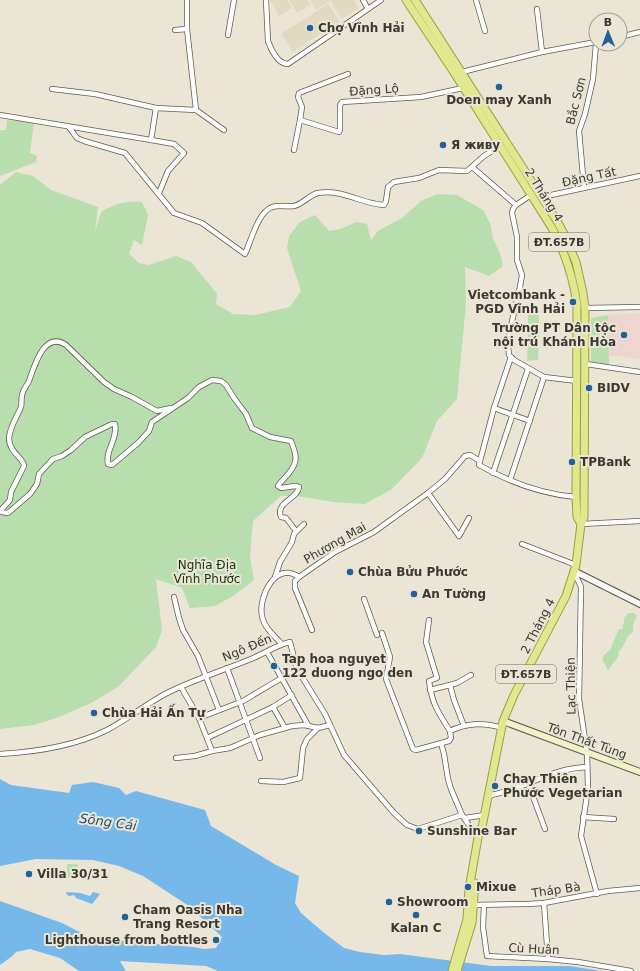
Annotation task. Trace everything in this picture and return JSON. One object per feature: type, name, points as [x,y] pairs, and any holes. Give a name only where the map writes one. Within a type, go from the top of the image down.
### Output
[{"type":"main road","name":"2 Tháng 4","points":[[406,0],[455,74],[531,195],[539,199],[561,245],[573,280],[577,304],[576,497],[577,517],[581,524]]},
{"type":"main road","name":"2 Tháng 4","points":[[416,0],[462,72],[539,199],[564,234],[576,262],[585,308],[586,364],[584,517],[581,524],[575,568],[566,596],[514,695],[503,725],[485,815],[482,828],[479,832],[469,889],[468,928]]},
{"type":"main road","points":[[455,74],[462,72]]},
{"type":"main road","points":[[577,304],[585,308]]},
{"type":"main road","name":"Tôn Thất Tùng","points":[[503,725],[526,731],[640,772]]},
{"type":"main road","name":"2 Tháng 4","points":[[468,928],[474,904],[474,889],[484,832],[482,828]]},
{"type":"main road","name":"ĐT.657B","points":[[452,971],[468,928]]},
{"type":"main road","name":"ĐT.657B","points":[[457,971],[468,928]]},
{"type":"street","points":[[186,0],[187,29],[196,110]]},
{"type":"street","points":[[228,35],[234,0]]},
{"type":"street","points":[[266,0],[269,46],[279,61],[285,64],[288,64],[381,0]]},
{"type":"street","points":[[363,0],[368,8]]},
{"type":"street","points":[[476,0],[485,31]]},
{"type":"street","points":[[537,9],[542,52]]},
{"type":"street","points":[[175,30],[187,29]]},
{"type":"street","points":[[628,35],[640,32]]},
{"type":"street","name":"Bắc Sơn","points":[[462,72],[542,52],[588,44]]},
{"type":"street","name":"Bắc Sơn","points":[[584,188],[578,131],[585,114],[593,79],[595,52]]},
{"type":"street","name":"Đặng Lộ","points":[[348,74],[299,93],[298,97],[302,107],[300,120],[339,132],[340,105],[342,102],[421,97],[463,88]]},
{"type":"street","points":[[52,89],[95,94],[156,108],[196,110],[224,130]]},
{"type":"street","points":[[151,140],[156,108]]},
{"type":"street","points":[[0,115],[174,144],[184,152],[168,171],[159,193]]},
{"type":"street","points":[[294,150],[300,120]]},
{"type":"street","points":[[68,126],[77,138],[126,153],[174,213],[202,223],[245,254],[260,218],[265,211],[272,207],[294,206],[314,194],[327,193],[349,195],[384,206],[388,188],[394,182],[419,178],[439,170],[467,171],[484,156],[500,146]]},
{"type":"street","points":[[472,168],[516,205]]},
{"type":"street","name":"Đặng Tất","points":[[539,199],[640,176]]},
{"type":"street","points":[[531,195],[516,205],[512,213],[516,230],[517,260],[522,276],[510,330],[508,346],[511,357],[494,408],[479,465],[510,480],[551,493],[576,497]]},
{"type":"street","points":[[585,308],[640,307]]},
{"type":"street","points":[[171,408],[157,411],[132,397],[114,390],[66,345],[57,341],[49,344],[34,365],[22,395],[21,405],[12,424],[9,437],[10,445],[14,453],[24,462],[24,466],[11,492],[10,500],[2,509],[2,512],[8,513],[17,503],[28,497],[37,484],[39,474],[48,463],[71,450],[85,437],[115,424],[116,430],[107,458],[108,464],[112,465],[138,443],[149,431],[152,422],[188,398],[203,384],[212,380],[218,380],[226,385],[246,414],[252,428],[270,437],[291,440],[296,458],[289,473],[278,486],[281,488],[295,486],[299,488],[298,491],[281,508],[280,514],[281,517],[286,518],[289,521],[296,531]]},
{"type":"street","points":[[511,357],[528,369],[544,377],[577,381]]},
{"type":"street","points":[[586,364],[640,372]]},
{"type":"street","points":[[493,473],[528,369]]},
{"type":"street","points":[[510,480],[544,377]]},
{"type":"street","points":[[494,408],[530,421]]},
{"type":"street","name":"Phương Mai","points":[[312,630],[295,586],[295,581],[335,552],[374,532],[428,493],[445,479],[465,456],[470,455],[480,461]]},
{"type":"street","points":[[428,493],[459,536],[469,518]]},
{"type":"street","points":[[581,524],[640,521]]},
{"type":"street","points":[[282,644],[266,626],[262,615],[262,607],[266,589],[275,577],[280,562],[292,542],[294,534],[304,524]]},
{"type":"street","points":[[522,544],[575,568],[640,604]]},
{"type":"street","name":"Lạc Thiện","points":[[575,568],[581,587],[579,699],[587,752],[588,794],[581,829],[581,841],[597,894]]},
{"type":"street","points":[[275,577],[290,573],[294,573],[299,577]]},
{"type":"street","points":[[174,597],[183,630],[198,656],[219,710]]},
{"type":"street","points":[[364,599],[390,657],[386,679],[387,684],[398,708],[408,738],[413,749],[416,750],[441,744],[450,741],[452,738],[450,731],[434,705],[430,690],[430,681],[437,678],[426,642],[429,620]]},
{"type":"street","name":"Ngô Đến","points":[[0,754],[33,751],[87,738],[120,722],[140,708],[206,675],[290,642],[297,669],[330,725],[344,755],[394,813],[407,825],[418,829],[464,816],[485,815]]},
{"type":"street","points":[[267,652],[308,725]]},
{"type":"street","points":[[227,668],[260,758]]},
{"type":"street","points":[[199,718],[240,702],[297,669]]},
{"type":"street","points":[[430,690],[457,683],[471,675]]},
{"type":"street","points":[[450,685],[464,726]]},
{"type":"street","points":[[181,687],[199,718],[212,751]]},
{"type":"street","points":[[207,738],[273,707],[292,695]]},
{"type":"street","points":[[273,707],[285,728]]},
{"type":"street","points":[[450,731],[464,726],[488,724],[503,725]]},
{"type":"street","points":[[176,758],[195,756],[230,748],[252,738],[292,726],[308,725],[318,728],[330,725]]},
{"type":"street","points":[[261,781],[283,782],[300,778],[303,748],[307,739],[318,728]]},
{"type":"street","points":[[441,744],[448,779],[464,816],[478,838]]},
{"type":"street","points":[[488,796],[516,788],[553,773],[573,768],[587,767]]},
{"type":"street","points":[[528,783],[545,829]]},
{"type":"street","points":[[583,817],[614,819]]},
{"type":"street","name":"Tháp Bà","points":[[474,904],[544,903],[608,891],[640,888]]},
{"type":"street","points":[[544,903],[548,959]]},
{"type":"street","name":"Cù Huân","points":[[484,905],[483,927],[486,956],[578,962],[631,971]]},
{"type":"shaded area","name":"Chợ Vĩnh Hải","points":[[270,0],[287,0],[292,8],[279,16]]},
{"type":"shaded area","name":"Chợ Vĩnh Hải","points":[[289,0],[308,0],[310,5],[297,13]]},
{"type":"shaded area","name":"Chợ Vĩnh Hải","points":[[310,0],[329,0],[330,1],[316,10]]},
{"type":"shaded area","name":"Chợ Vĩnh Hải","points":[[330,0],[354,0],[359,8],[342,19]]},
{"type":"shaded area","name":"Chợ Vĩnh Hải","points":[[328,4],[339,21],[293,52],[281,34]]},
{"type":"shaded area","name":"Trường PT Dân tộc nội trú Khánh Hòa","points":[[640,313],[640,359],[609,355],[608,315]]},
{"type":"green space","points":[[7,120],[34,122],[30,153],[37,156],[36,162],[0,176],[0,130],[6,130]]},
{"type":"green space","name":"Nghĩa Địa Vĩnh Phước","points":[[16,172],[33,176],[51,190],[98,207],[95,232],[101,212],[120,203],[142,202],[148,215],[142,245],[134,240],[129,254],[139,263],[149,265],[176,256],[191,262],[217,294],[216,304],[233,314],[255,315],[290,307],[301,291],[287,248],[289,236],[300,222],[315,215],[329,231],[340,229],[357,222],[367,224],[371,240],[378,231],[402,218],[421,201],[437,194],[457,195],[483,210],[490,223],[493,239],[500,253],[503,266],[489,276],[465,267],[466,303],[457,399],[437,421],[422,458],[392,489],[365,504],[333,502],[297,496],[281,496],[253,521],[250,557],[254,580],[233,596],[215,606],[190,608],[182,588],[156,579],[162,630],[156,647],[118,687],[91,703],[59,717],[34,725],[0,729],[0,185]]},
{"type":"green space","points":[[528,314],[539,314],[539,337],[528,337]]},
{"type":"green space","points":[[608,315],[609,366],[591,362],[591,319]]},
{"type":"green space","points":[[528,339],[539,339],[538,360],[527,361]]},
{"type":"green space","points":[[629,613],[634,613],[637,616],[633,625],[633,632],[628,636],[619,651],[618,657],[608,670],[602,659],[610,650],[618,631],[623,629],[624,618]]},
{"type":"green space","points":[[67,864],[78,864],[77,878],[67,878]]},
{"type":"water","name":"Sông Cái","points":[[0,779],[11,785],[69,793],[72,785],[93,782],[119,788],[126,795],[136,791],[205,810],[211,826],[276,865],[299,876],[295,903],[301,913],[344,948],[384,955],[400,954],[491,966],[569,966],[602,971],[218,971],[206,966],[120,961],[126,971],[79,971],[60,958],[30,949],[16,952],[0,965],[0,901],[62,923],[91,938],[204,949],[216,948],[222,937],[189,906],[143,876],[119,866],[93,860],[36,859],[0,866]]},
{"type":"water","points":[[66,892],[80,893],[90,896],[93,892],[100,894],[92,904],[76,898],[74,895],[67,895]]},
{"type":"place","name":"Chợ Vĩnh Hải","points":[[310,28]]},
{"type":"place","name":"Doen may Xanh","points":[[499,87]]},
{"type":"place","name":"Я живу","points":[[443,145]]},
{"type":"place","name":"Vietcombank - PGD Vĩnh Hải","points":[[573,302]]},
{"type":"place","name":"Trường PT Dân tộc nội trú Khánh Hòa","points":[[624,335]]},
{"type":"place","name":"BIDV","points":[[589,388]]},
{"type":"place","name":"TPBank","points":[[572,462]]},
{"type":"place","name":"Chùa Bửu Phước","points":[[350,572]]},
{"type":"place","name":"An Tường","points":[[414,594]]},
{"type":"place","name":"Tap hoa nguyet 122 duong ngo den","points":[[274,666]]},
{"type":"place","name":"Chùa Hải Ấn Tự","points":[[94,713]]},
{"type":"place","name":"Chay Thiên Phước Vegetarian","points":[[495,786]]},
{"type":"place","name":"Sunshine Bar","points":[[419,831]]},
{"type":"place","name":"Villa 30/31","points":[[29,874]]},
{"type":"place","name":"Mixue","points":[[468,887]]},
{"type":"place","name":"Showroom","points":[[389,902]]},
{"type":"place","name":"Kalan C","points":[[416,915]]},
{"type":"place","name":"Cham Oasis Nha Trang Resort","points":[[125,917]]},
{"type":"place","name":"Lighthouse from bottles","points":[[216,940]]}]
